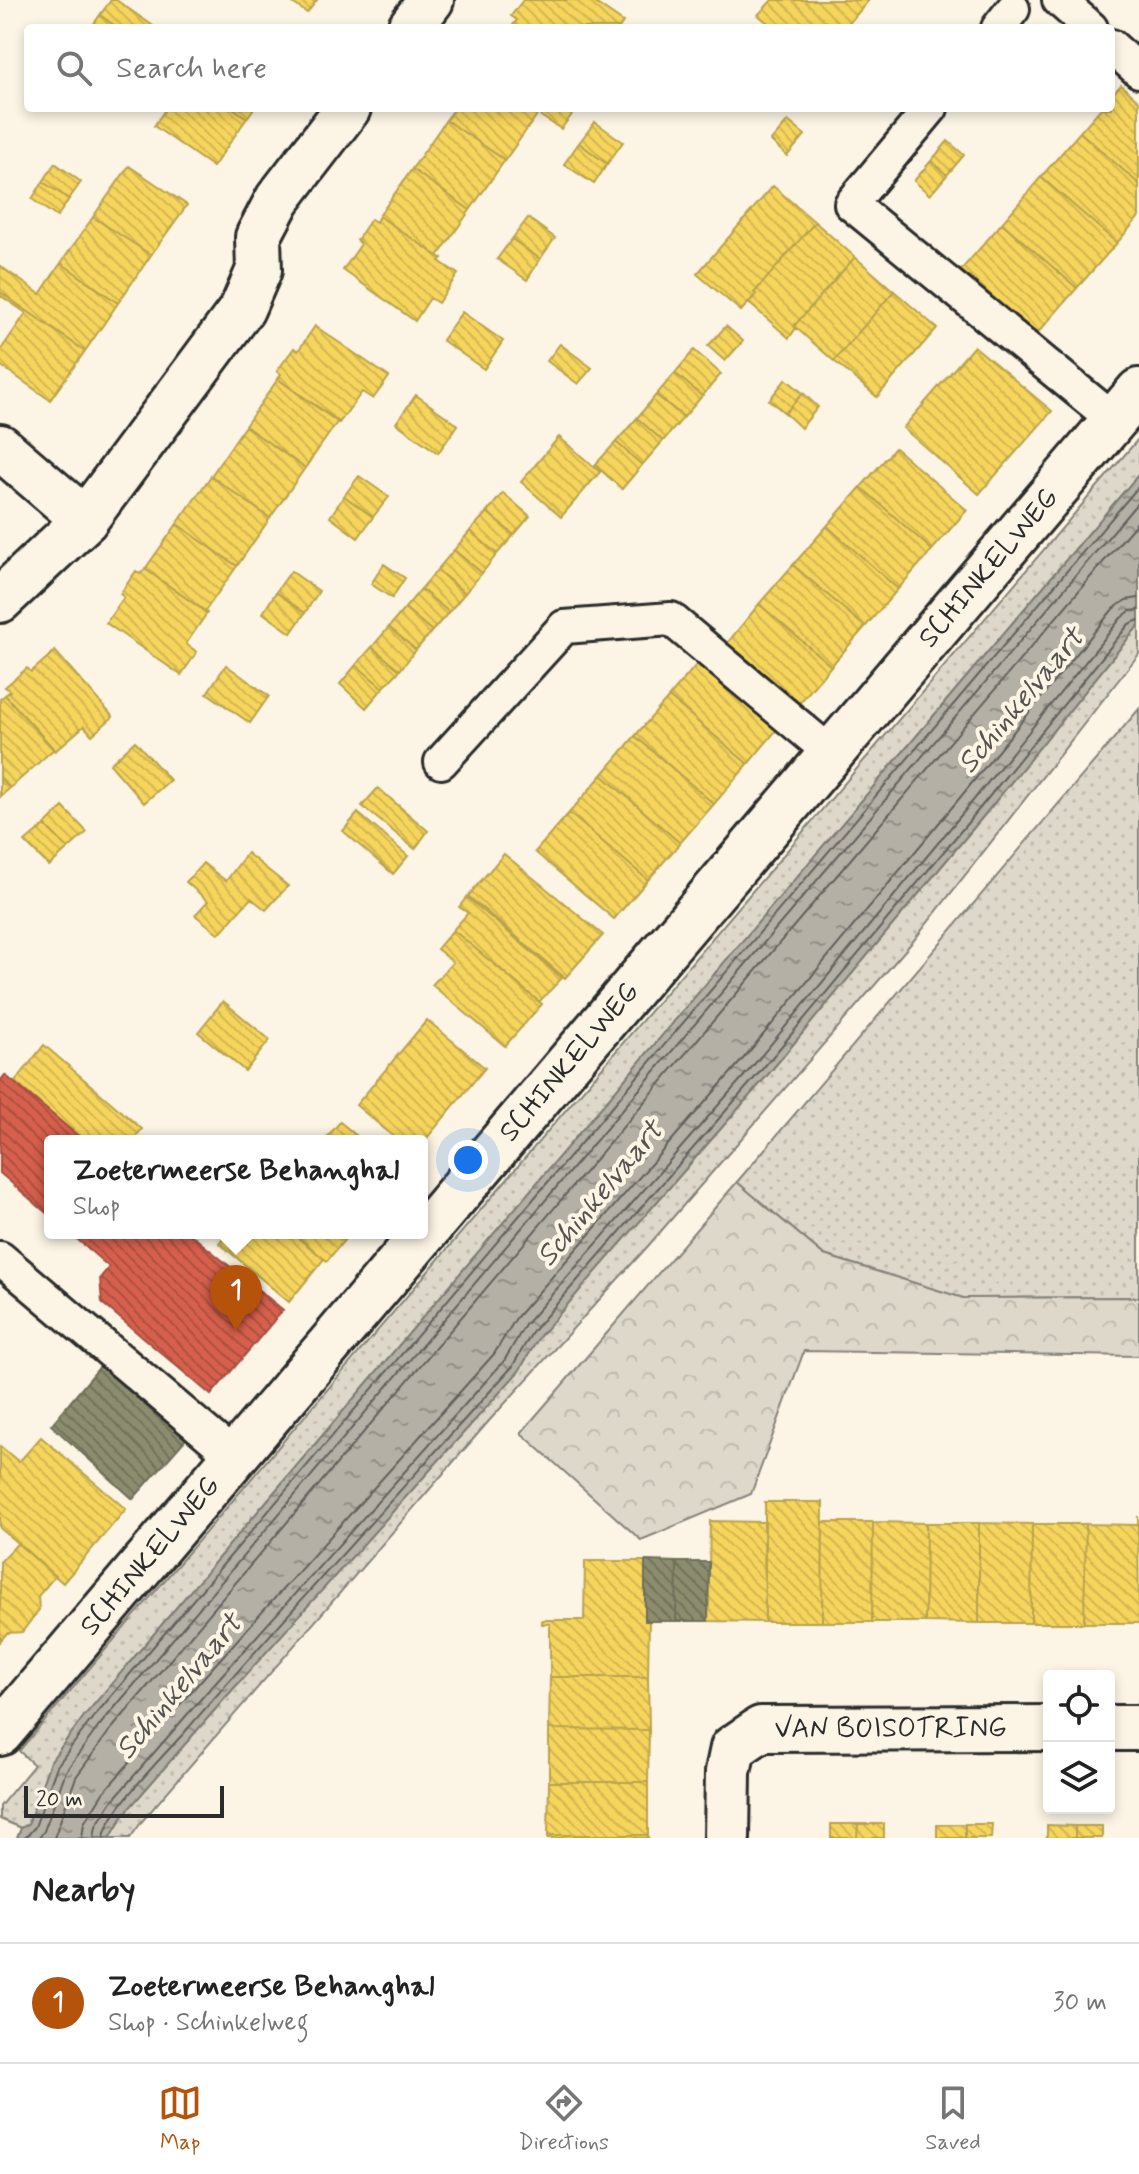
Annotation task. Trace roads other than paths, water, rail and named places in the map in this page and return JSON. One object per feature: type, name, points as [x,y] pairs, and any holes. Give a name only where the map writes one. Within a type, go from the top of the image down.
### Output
[{"type":"street","points":[[413,24],[431,0]]},
{"type":"street","points":[[0,600],[85,520],[242,309],[259,270],[258,237],[278,199],[345,112]]},
{"type":"street","name":"SCHINKELWEG","points":[[428,1230],[1126,406]]},
{"type":"street","points":[[0,447],[85,520]]},
{"type":"street","name":"SCHINKELWEG","points":[[0,1733],[420,1239]]},
{"type":"street","name":"VAN BOISOTRING","points":[[727,1838],[728,1772],[733,1748],[761,1729],[1043,1728]]},
{"type":"street","points":[[1115,1728],[1139,1728]]},
{"type":"lane","points":[[1059,0],[1086,24]]},
{"type":"lane","points":[[1115,50],[1139,71]]},
{"type":"lane","points":[[928,112],[851,204],[1126,406]]},
{"type":"lane","points":[[441,762],[564,627],[671,619],[832,754]]},
{"type":"lane","points":[[0,1258],[235,1457]]},
{"type":"water","name":"Schinkelvaart","points":[[1139,474],[1139,625],[986,813],[765,1078],[539,1337],[519,1371],[226,1697],[125,1813],[110,1838],[17,1838],[21,1828],[28,1824],[50,1762],[85,1715]]},
{"type":"place","name":"Zoetermeerse Behanghal","points":[[236,1331]]}]
